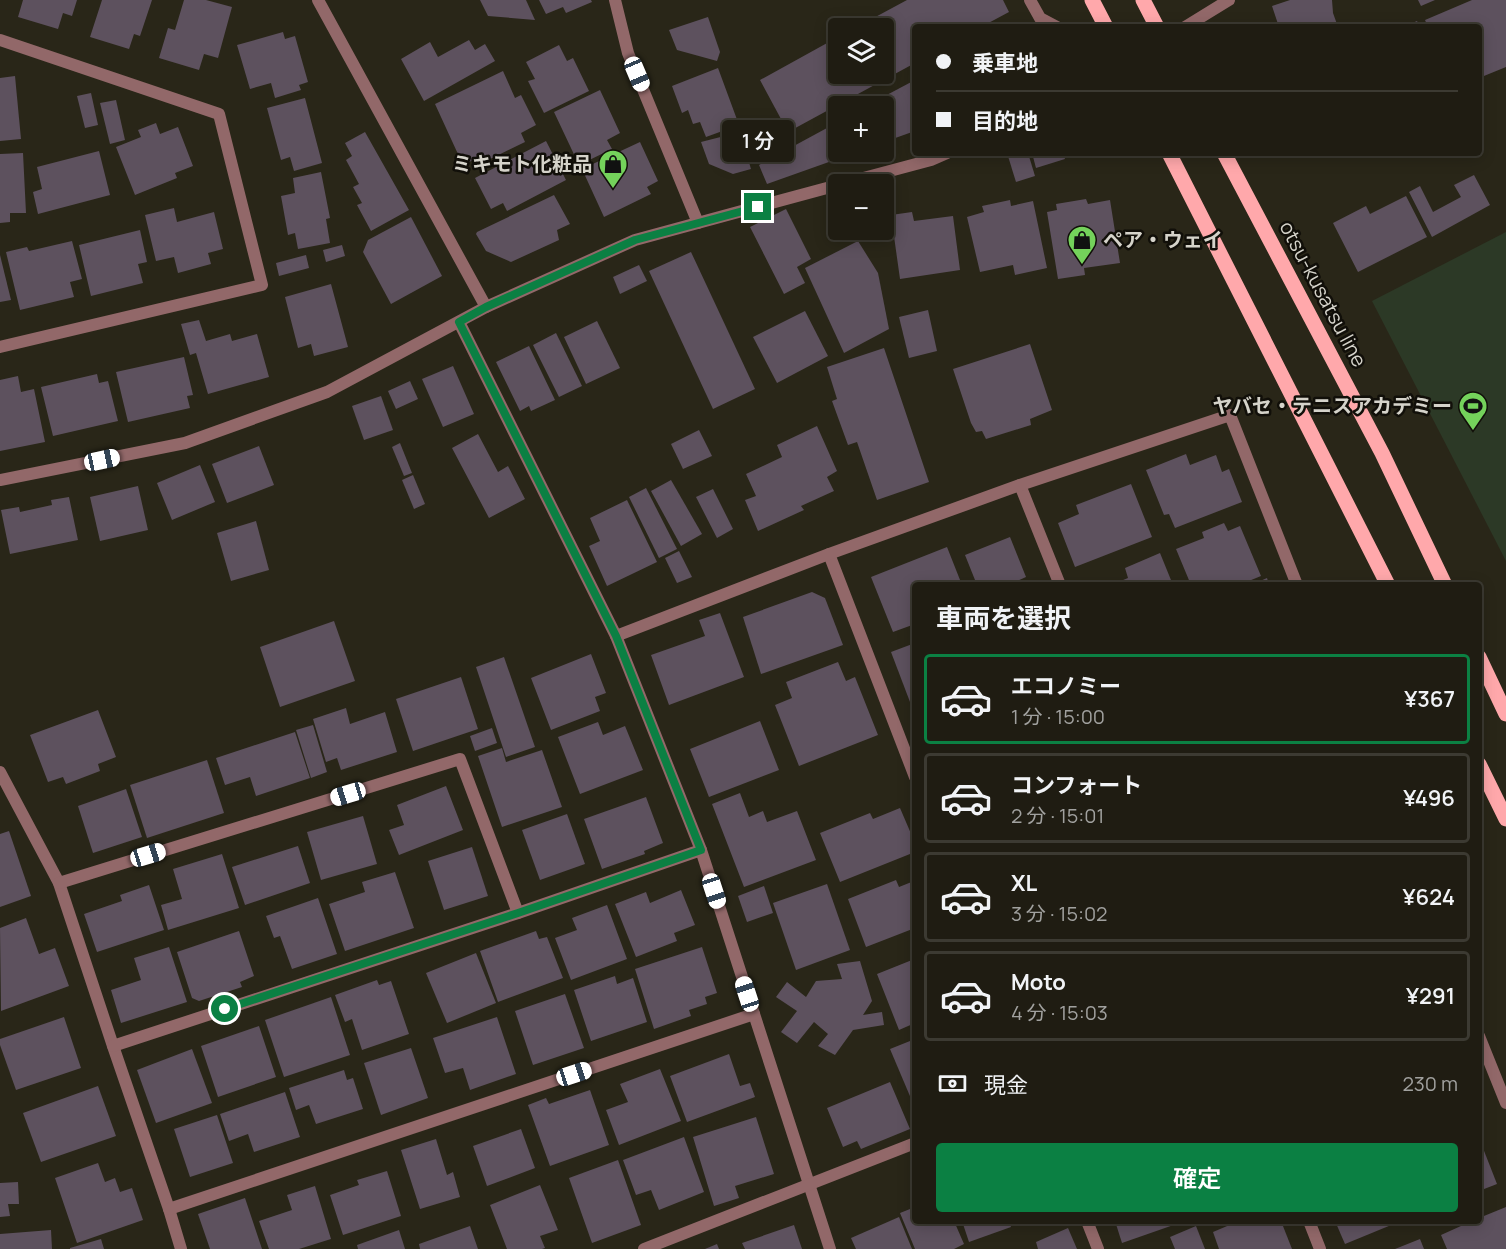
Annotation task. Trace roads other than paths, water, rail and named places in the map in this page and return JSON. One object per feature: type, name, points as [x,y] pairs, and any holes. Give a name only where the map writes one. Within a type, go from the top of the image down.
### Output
[{"type":"main road","points":[[1092,0],[1104,24]]},
{"type":"main road","points":[[1143,0],[1155,24]]},
{"type":"main road","points":[[1171,156],[1386,582]]},
{"type":"main road","name":"otsu-kusatsu line","points":[[1226,156],[1382,453],[1444,582]]},
{"type":"main road","points":[[1482,663],[1506,714]]},
{"type":"main road","points":[[1482,770],[1506,819]]},
{"type":"street","points":[[318,0],[486,307]]},
{"type":"street","points":[[615,0],[628,53],[698,223]]},
{"type":"street","points":[[1030,0],[1040,18],[1051,24]]},
{"type":"street","points":[[1190,24],[1229,0]]},
{"type":"street","points":[[0,40],[219,114],[262,285],[0,347]]},
{"type":"street","points":[[880,174],[940,156]]},
{"type":"street","points":[[0,480],[185,443],[327,392],[486,307],[635,240],[828,188]]},
{"type":"street","points":[[459,322],[616,636],[701,850],[830,1249]]},
{"type":"street","points":[[616,636],[829,554],[1020,485],[1230,415],[1297,582]]},
{"type":"street","points":[[1020,485],[1059,582]]},
{"type":"street","points":[[829,554],[912,769]]},
{"type":"street","points":[[59,883],[460,759],[518,913]]},
{"type":"street","points":[[0,772],[59,883],[181,1249]]},
{"type":"street","points":[[112,1046],[518,913],[701,850]]},
{"type":"street","points":[[169,1209],[754,1014]]},
{"type":"street","points":[[1482,1043],[1506,1103]]},
{"type":"street","points":[[644,1249],[912,1144]]},
{"type":"street","points":[[1088,1224],[1098,1249]]},
{"type":"street","points":[[1310,1224],[1320,1249]]},
{"type":"place","name":"ミキモト化粧品","points":[[613,190]]},
{"type":"place","name":"ペア・ウェイ","points":[[1082,266]]},
{"type":"place","name":"ヤバセ・テニスアカデミー","points":[[1473,432]]}]
